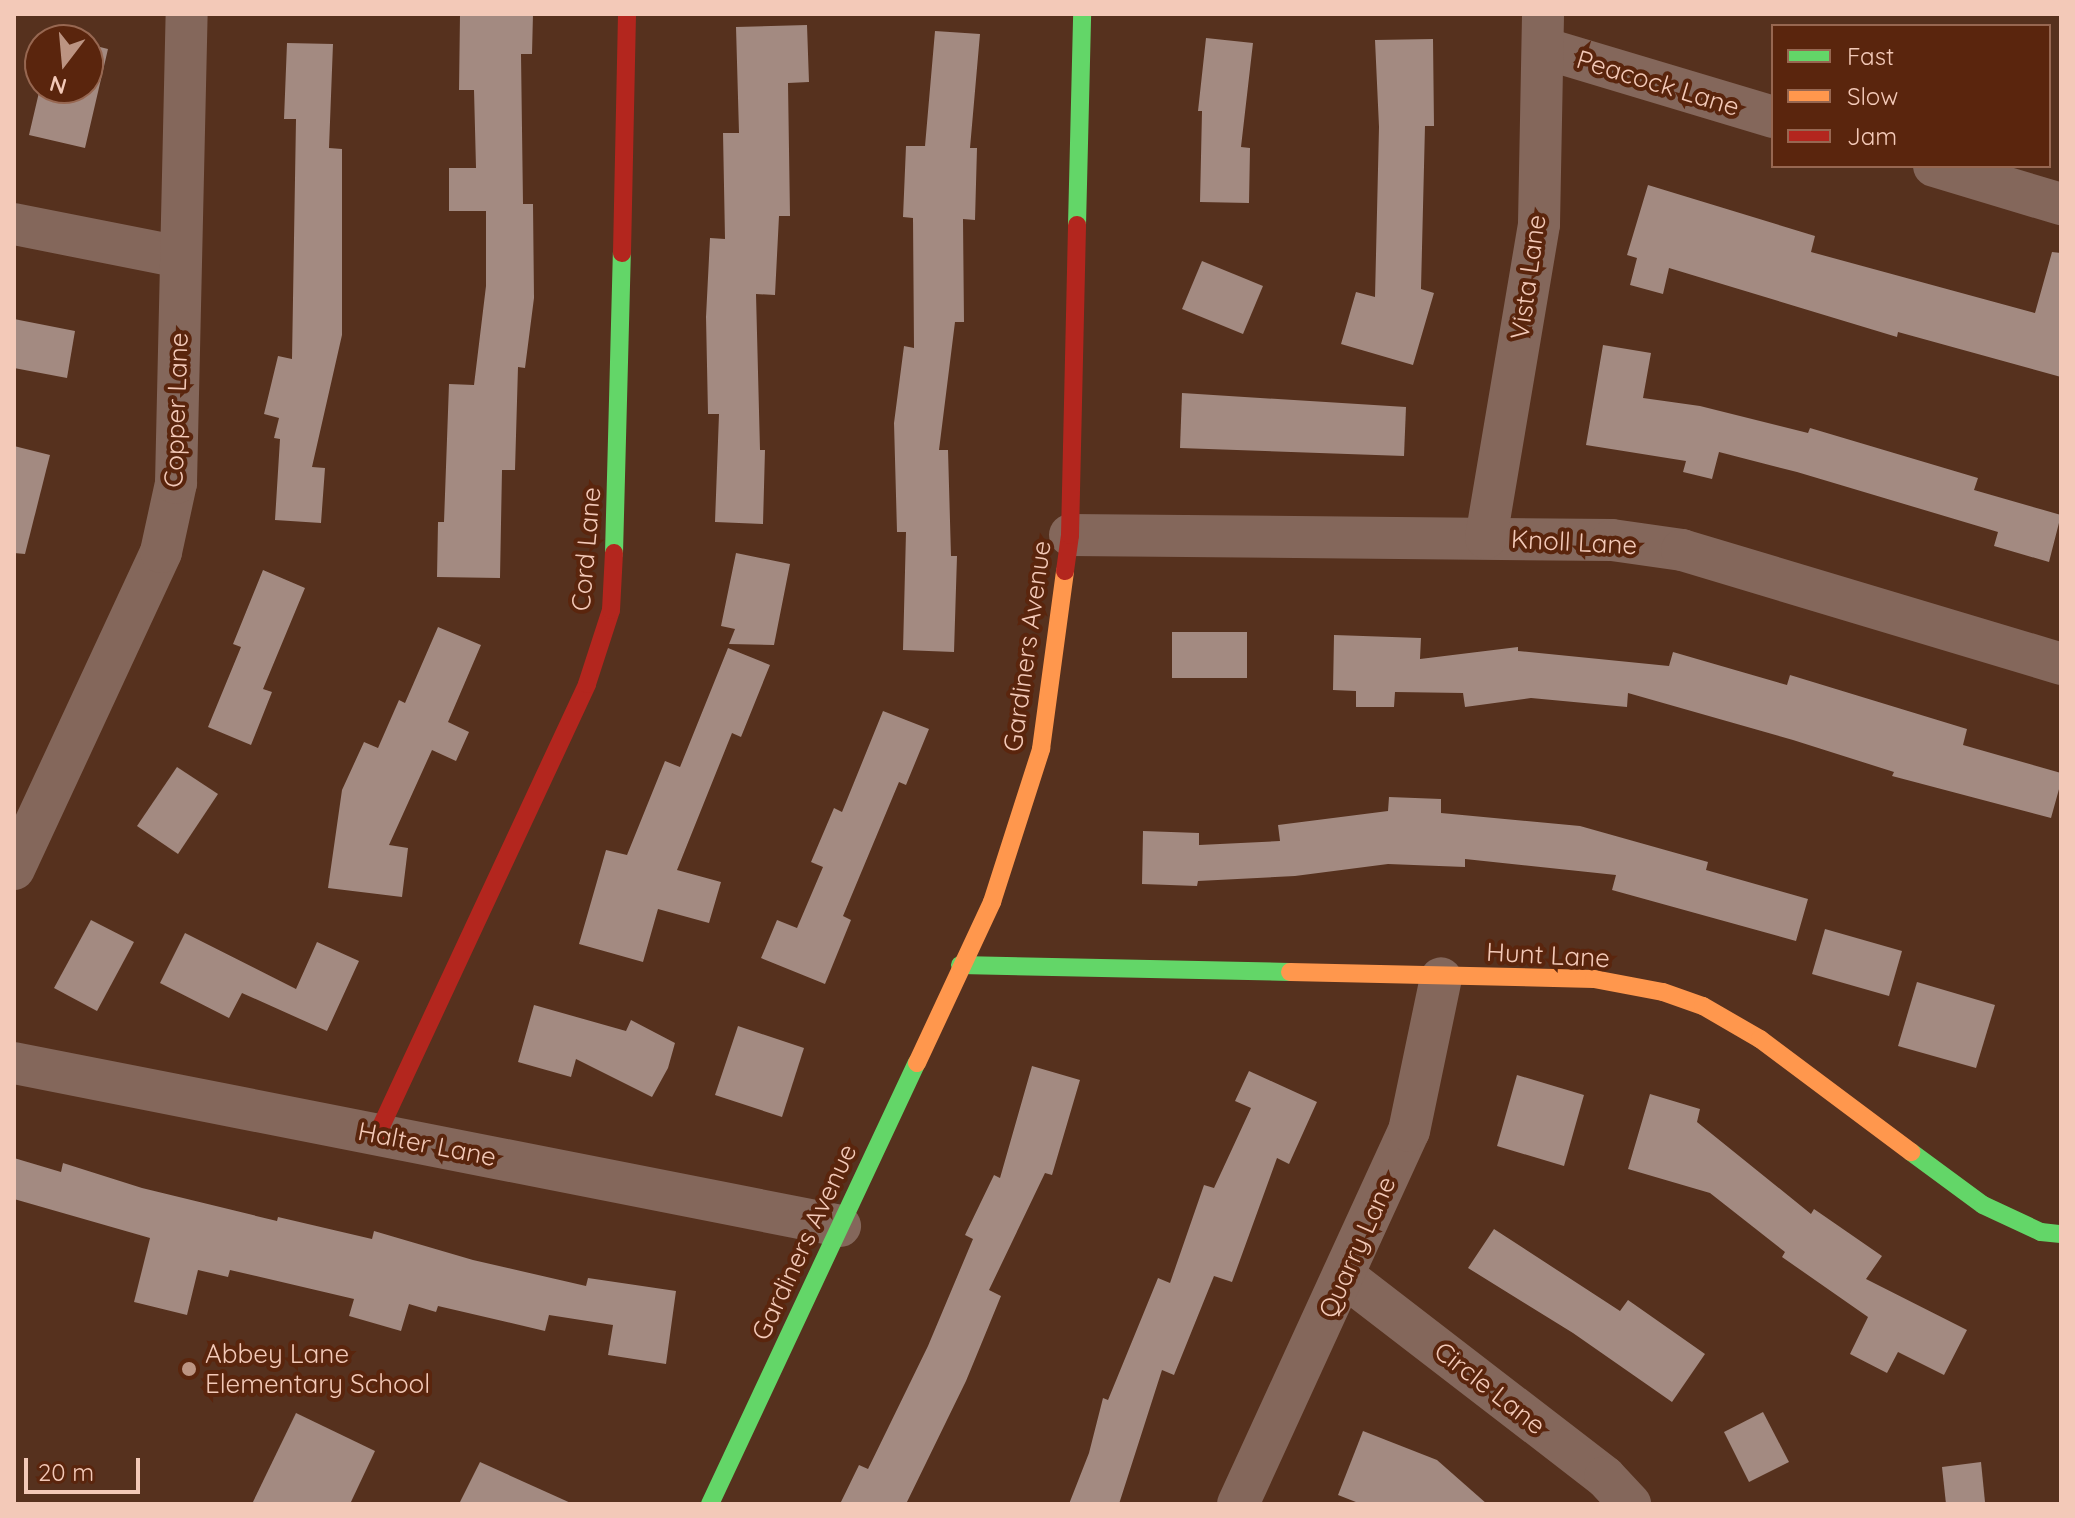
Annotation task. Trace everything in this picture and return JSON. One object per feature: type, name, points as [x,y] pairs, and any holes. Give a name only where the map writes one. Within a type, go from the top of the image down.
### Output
[{"type":"street","name":"Copper Lane","points":[[14,869],[161,552],[176,483],[187,14]]},
{"type":"street","name":"Cord Lane","points":[[377,1135],[587,684],[611,610],[618,490],[627,14]]},
{"type":"street","name":"Gardiners Avenue","points":[[710,1504],[992,902],[1041,749],[1070,535],[1082,14]]},
{"type":"street","name":"Peacock Lane","points":[[1543,31],[1771,116]]},
{"type":"street","name":"Vista Lane","points":[[1486,538],[1539,224],[1543,31]]},
{"type":"street","points":[[1941,168],[2061,204]]},
{"type":"street","points":[[14,224],[180,257]]},
{"type":"street","name":"Knoll Lane","points":[[1070,535],[1612,540],[1682,550],[2061,664]]},
{"type":"street","name":"Hunt Lane","points":[[960,965],[1594,979],[1663,992],[1703,1006],[1760,1039],[1983,1205],[2041,1232],[2061,1234]]},
{"type":"street","name":"Quarry Lane","points":[[1238,1504],[1409,1131],[1441,978]]},
{"type":"street","name":"Halter Lane","points":[[14,1063],[840,1226]]},
{"type":"street","name":"Circle Lane","points":[[1344,1276],[1605,1477],[1630,1504]]},
{"type":"building","points":[[460,14],[533,14],[532,54],[521,54],[523,204],[533,204],[534,298],[525,368],[518,367],[515,470],[502,470],[500,578],[437,577],[438,522],[444,522],[449,384],[474,385],[486,286],[486,211],[449,211],[449,168],[476,168],[474,90],[459,90]]},
{"type":"building","points":[[807,25],[809,82],[788,83],[790,216],[779,216],[775,295],[756,294],[760,450],[765,450],[763,524],[715,522],[719,414],[708,414],[706,317],[710,238],[725,239],[723,133],[739,133],[736,27]]},
{"type":"building","points":[[935,31],[980,34],[970,148],[977,148],[975,220],[963,219],[964,322],[955,322],[939,450],[948,450],[951,556],[957,556],[954,652],[903,650],[906,532],[897,532],[894,423],[904,346],[914,348],[913,218],[903,217],[906,146],[925,146]]},
{"type":"building","points":[[1206,38],[1253,43],[1241,147],[1250,148],[1249,203],[1200,202],[1202,111],[1198,111]]},
{"type":"building","points":[[1433,39],[1434,126],[1425,126],[1421,289],[1434,293],[1413,365],[1341,344],[1356,292],[1375,297],[1379,127],[1375,40]]},
{"type":"building","points":[[287,43],[333,44],[329,148],[342,149],[342,335],[312,467],[325,468],[321,523],[275,520],[280,439],[274,438],[279,418],[264,414],[278,356],[292,359],[296,119],[284,119]]},
{"type":"building","points":[[36,104],[95,104],[85,148],[29,135]]},
{"type":"building","points":[[1648,185],[1815,236],[1811,252],[2035,313],[2052,252],[2061,253],[2061,377],[1898,332],[1897,337],[1669,268],[1663,294],[1630,285],[1637,258],[1627,255]]},
{"type":"building","points":[[1202,261],[1263,286],[1243,334],[1182,309]]},
{"type":"building","points":[[14,319],[75,331],[67,378],[14,368]]},
{"type":"building","points":[[1603,345],[1651,353],[1643,398],[1700,406],[1808,433],[1810,428],[1978,478],[1974,490],[2061,515],[2049,562],[1994,546],[1998,532],[1719,452],[1712,479],[1683,472],[1686,461],[1586,445]]},
{"type":"building","points":[[1182,393],[1406,407],[1404,456],[1180,448]]},
{"type":"building","points":[[14,446],[50,455],[25,554],[14,553]]},
{"type":"building","points":[[736,553],[790,564],[774,645],[729,644],[735,629],[721,626]]},
{"type":"building","points":[[263,570],[305,588],[263,689],[272,692],[251,745],[208,727],[241,647],[233,644]]},
{"type":"building","points":[[438,627],[481,645],[448,722],[469,732],[456,761],[432,750],[389,845],[408,848],[402,897],[328,888],[342,790],[364,742],[378,748],[399,700],[405,703]]},
{"type":"building","points":[[1172,632],[1247,632],[1247,678],[1172,678]]},
{"type":"building","points":[[1334,635],[1421,638],[1420,659],[1518,647],[1518,651],[1669,666],[1673,652],[1787,685],[1790,675],[1967,729],[1963,745],[2061,773],[2061,782],[2051,818],[1892,776],[1894,772],[1793,740],[1628,693],[1627,707],[1531,698],[1465,707],[1463,693],[1395,692],[1394,707],[1356,707],[1356,691],[1333,690]]},
{"type":"building","points":[[728,648],[770,665],[741,737],[732,733],[677,870],[721,882],[709,923],[658,909],[643,962],[579,944],[606,850],[627,855],[665,761],[680,767]]},
{"type":"building","points":[[883,711],[929,729],[906,785],[899,782],[843,916],[851,920],[825,984],[761,958],[777,920],[797,928],[823,867],[811,862],[834,808],[842,812]]},
{"type":"building","points":[[177,767],[218,794],[178,854],[137,826]]},
{"type":"building","points":[[1389,797],[1441,799],[1441,813],[1580,826],[1708,862],[1706,870],[1808,899],[1796,941],[1612,890],[1616,875],[1465,859],[1465,867],[1388,864],[1295,876],[1198,881],[1197,886],[1142,884],[1143,831],[1199,833],[1199,845],[1280,841],[1278,825],[1388,811]]},
{"type":"building","points":[[91,920],[134,942],[97,1011],[54,988]]},
{"type":"building","points":[[1825,929],[1902,951],[1889,996],[1812,974]]},
{"type":"building","points":[[185,933],[296,989],[317,942],[359,961],[327,1031],[242,993],[229,1018],[160,983]]},
{"type":"building","points":[[1917,982],[1995,1005],[1976,1068],[1898,1046]]},
{"type":"building","points":[[534,1005],[626,1031],[631,1020],[675,1043],[668,1068],[652,1097],[576,1059],[571,1077],[518,1062]]},
{"type":"building","points":[[738,1026],[804,1048],[782,1117],[715,1095]]},
{"type":"building","points":[[1032,1066],[1080,1080],[1052,1175],[1045,1173],[989,1290],[1001,1296],[966,1381],[906,1504],[840,1504],[859,1465],[868,1469],[928,1346],[973,1239],[965,1235],[994,1175],[1000,1178]]},
{"type":"building","points":[[1249,1071],[1317,1102],[1289,1164],[1277,1158],[1232,1282],[1214,1276],[1174,1375],[1162,1370],[1119,1504],[1069,1504],[1089,1453],[1103,1398],[1108,1400],[1158,1278],[1170,1283],[1204,1185],[1214,1188],[1251,1108],[1235,1101]]},
{"type":"building","points":[[1517,1075],[1584,1095],[1564,1166],[1497,1146]]},
{"type":"building","points":[[1650,1094],[1700,1109],[1697,1122],[1811,1214],[1814,1209],[1882,1256],[1866,1279],[1967,1330],[1944,1375],[1898,1352],[1887,1373],[1850,1354],[1868,1317],[1782,1257],[1785,1252],[1710,1193],[1628,1169]]},
{"type":"building","points":[[14,1158],[61,1172],[63,1163],[142,1188],[277,1221],[278,1217],[372,1239],[374,1231],[473,1260],[586,1286],[588,1278],[676,1291],[666,1364],[608,1355],[613,1325],[549,1315],[545,1331],[438,1306],[436,1312],[409,1304],[401,1331],[349,1316],[354,1299],[230,1270],[228,1277],[198,1270],[187,1315],[134,1302],[150,1238],[14,1199]]},
{"type":"building","points":[[1494,1229],[1620,1311],[1628,1300],[1705,1354],[1672,1402],[1573,1333],[1468,1268]]},
{"type":"building","points":[[1763,1412],[1789,1462],[1749,1482],[1724,1432]]},
{"type":"building","points":[[296,1413],[375,1451],[350,1504],[252,1504]]},
{"type":"building","points":[[1363,1431],[1437,1460],[1487,1504],[1361,1504],[1338,1495]]},
{"type":"building","points":[[480,1462],[573,1504],[459,1504]]},
{"type":"building","points":[[1981,1462],[1985,1502],[1946,1504],[1942,1467]]},
{"type":"traffic: fast","points":[[1077,225],[1082,14]]},
{"type":"traffic: fast","points":[[614,553],[622,253]]},
{"type":"traffic: fast","points":[[960,965],[1290,972]]},
{"type":"traffic: fast","points":[[710,1504],[917,1063]]},
{"type":"traffic: fast","points":[[1911,1152],[1983,1205],[2041,1232],[2061,1234]]},
{"type":"traffic: slow","points":[[917,1063],[992,902],[1041,749],[1065,571]]},
{"type":"traffic: slow","points":[[1290,972],[1594,979],[1663,992],[1703,1006],[1760,1039],[1911,1152]]},
{"type":"traffic: jam","points":[[622,253],[627,14]]},
{"type":"traffic: jam","points":[[1065,571],[1070,535],[1077,225]]},
{"type":"traffic: jam","points":[[377,1135],[587,684],[611,610],[614,553]]},
{"type":"place","name":"Abbey Lane Elementary School","points":[[189,1369]]}]
